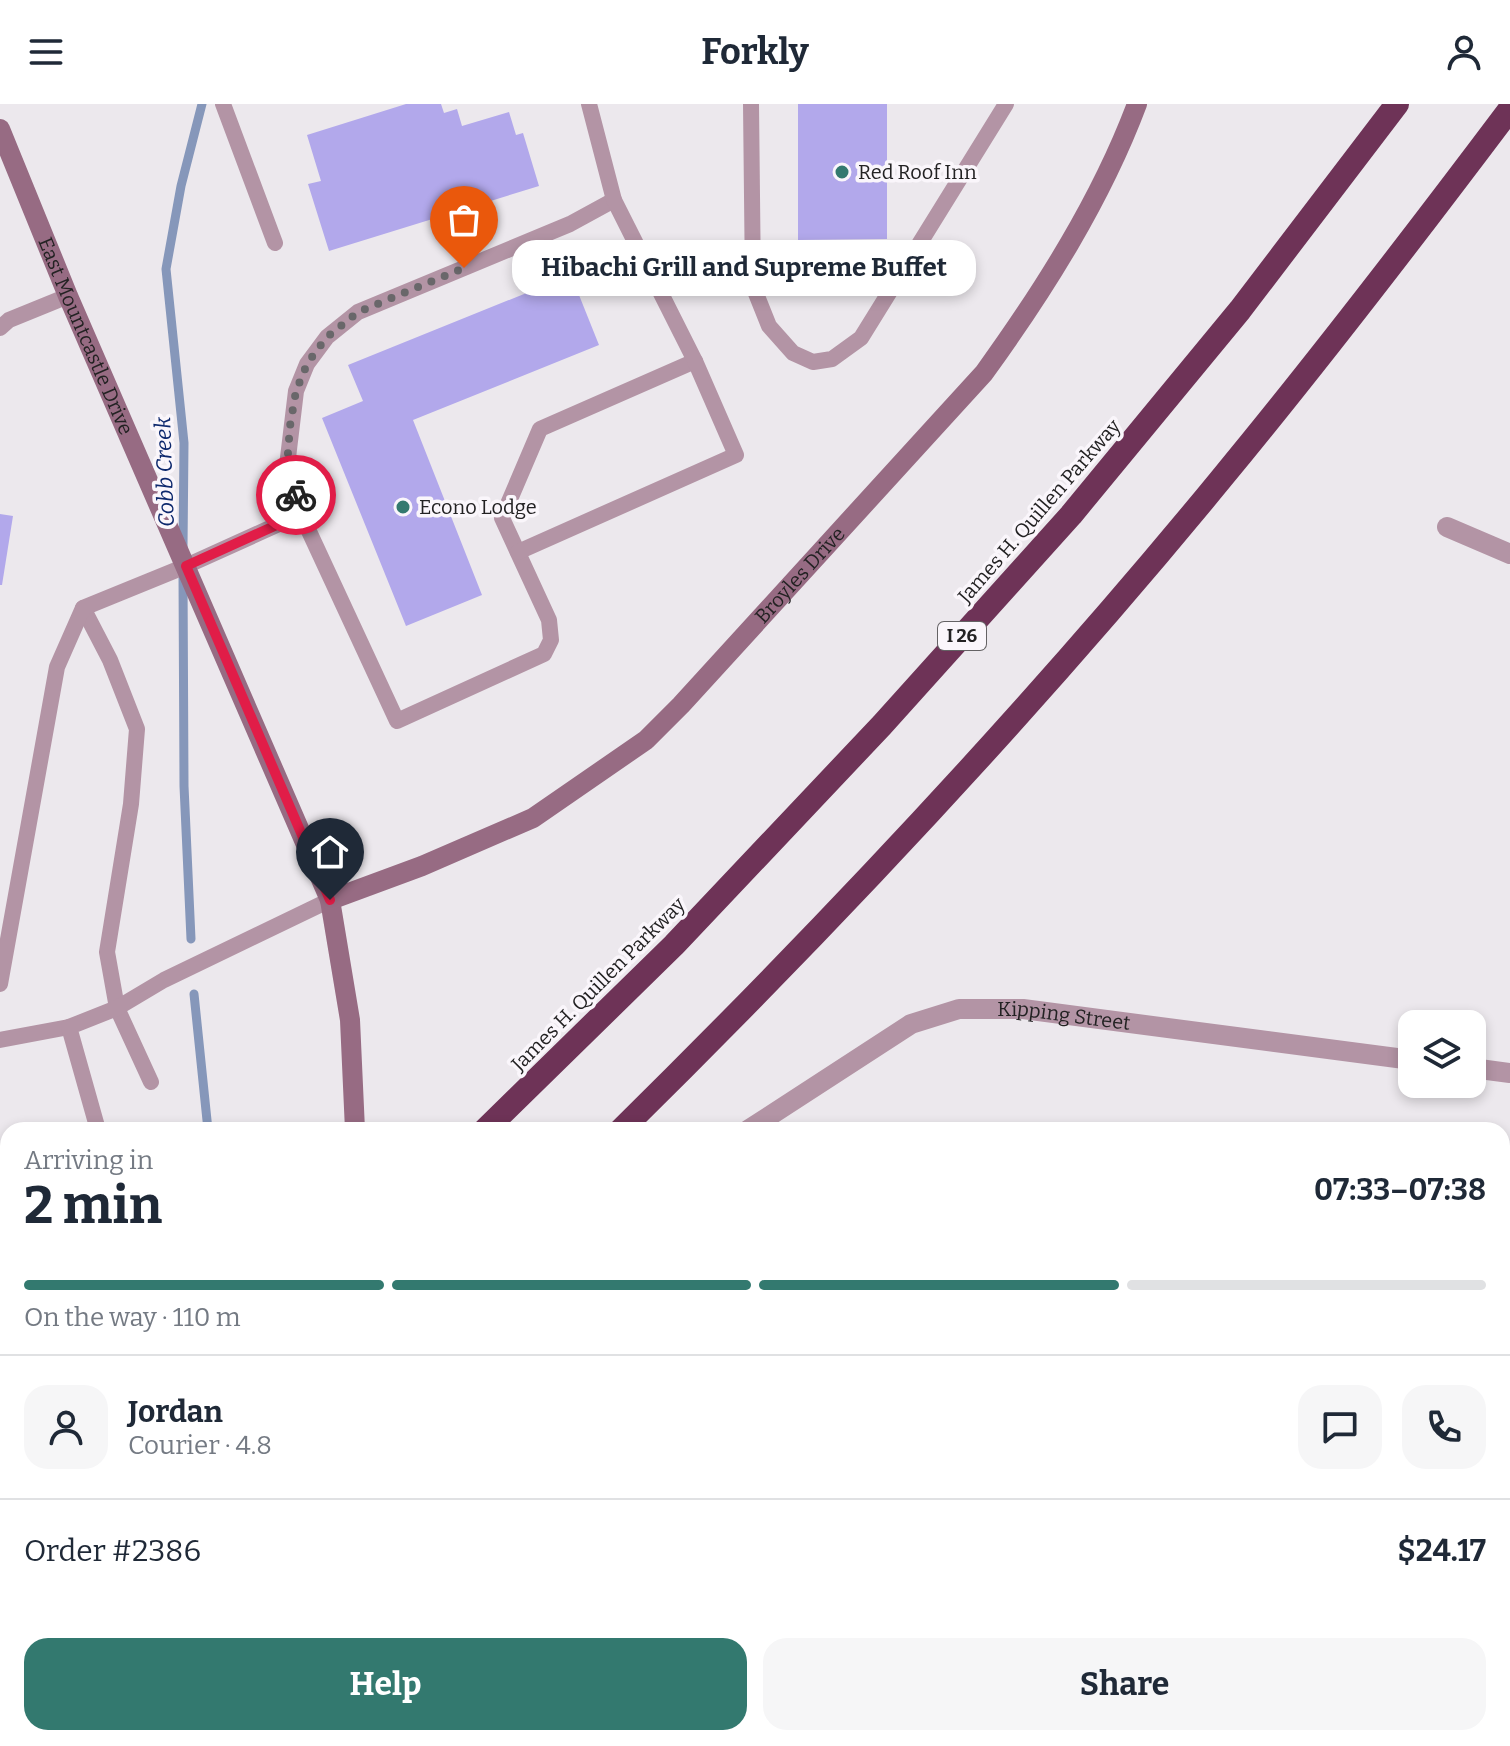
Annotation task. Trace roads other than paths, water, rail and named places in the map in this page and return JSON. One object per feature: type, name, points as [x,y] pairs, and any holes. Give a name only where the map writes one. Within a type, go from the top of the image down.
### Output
[{"type":"highway","name":"James H. Quillen Parkway","points":[[493,1122],[674,945],[882,725],[1060,527],[1240,310],[1397,104]]},
{"type":"highway","points":[[629,1122],[735,1017],[1024,707],[1220,481],[1378,284],[1510,109]]},
{"type":"street","name":"Broyles Drive","points":[[330,900],[422,866],[533,818],[591,780],[655,731],[984,373],[1056,266],[1124,139],[1137,104]]},
{"type":"street","name":"East Mountcastle Drive","points":[[0,129],[68,296],[330,900],[350,1020],[355,1122]]},
{"type":"street","points":[[1447,527],[1510,554]]},
{"type":"street","name":"Kipping Street","points":[[760,1122],[911,1024],[959,1009],[1023,1009],[1398,1058]]},
{"type":"street","points":[[1486,1070],[1510,1073]]},
{"type":"lane","points":[[223,104],[275,243]]},
{"type":"lane","points":[[518,552],[736,455],[695,361],[614,200],[589,104]]},
{"type":"lane","points":[[751,104],[753,286],[769,326],[793,353],[813,362],[832,359],[861,338],[1006,104]]},
{"type":"lane","points":[[614,200],[570,224],[358,312],[327,337],[307,364],[296,391],[287,466],[301,514],[397,721],[544,654],[551,640],[549,620],[502,518],[540,429],[695,361]]},
{"type":"lane","points":[[0,328],[9,320],[68,296]]},
{"type":"lane","points":[[0,984],[57,667],[83,608],[301,514]]},
{"type":"lane","points":[[83,608],[110,660],[137,729],[131,804],[107,952],[117,1008],[151,1082]]},
{"type":"lane","points":[[0,1040],[69,1027],[117,1008],[164,980],[330,900]]},
{"type":"lane","points":[[69,1027],[96,1122]]},
{"type":"waterway","name":"Cobb Creek","points":[[183,548],[184,443],[166,269],[181,186],[202,104]]},
{"type":"waterway","name":"Cobb Creek","points":[[183,574],[184,786],[191,939]]},
{"type":"waterway","name":"Cobb Creek","points":[[194,994],[207,1122]]},
{"type":"place","name":"Red Roof Inn","points":[[842,172]]},
{"type":"place","name":"Hibachi Grill and Supreme Buffet","points":[[464,268]]},
{"type":"place","name":"Econo Lodge","points":[[403,507]]}]
